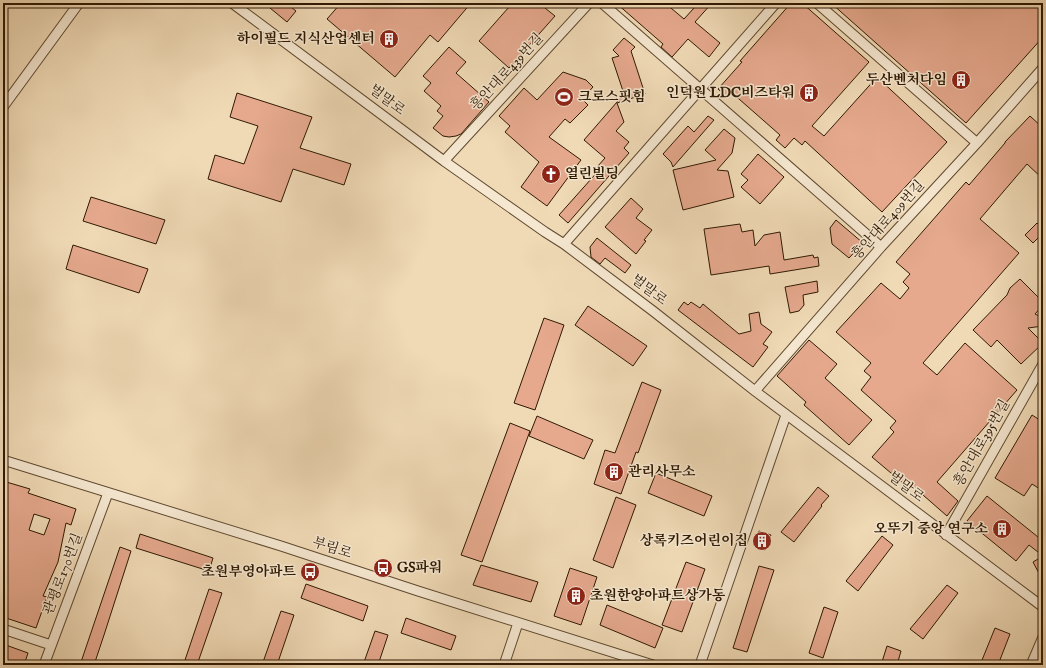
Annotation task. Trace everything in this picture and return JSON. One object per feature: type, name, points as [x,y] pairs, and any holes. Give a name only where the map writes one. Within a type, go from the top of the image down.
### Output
[{"type":"street","points":[[3,107],[79,3]]},
{"type":"street","name":"벌말로","points":[[232,3],[444,161],[564,244],[653,311],[786,415],[1043,607]]},
{"type":"street","name":"흥안대로439번길","points":[[444,161],[589,3]]},
{"type":"street","points":[[602,3],[881,247]]},
{"type":"street","points":[[564,244],[776,3]]},
{"type":"street","points":[[817,3],[977,143]]},
{"type":"street","name":"흥안대로409번길","points":[[755,391],[881,247],[977,143],[1043,68]]},
{"type":"street","name":"흥안대로395번길","points":[[946,535],[1043,364]]},
{"type":"street","points":[[700,665],[786,415]]},
{"type":"street","name":"부림로","points":[[3,460],[281,546],[653,665]]},
{"type":"street","name":"관평로170번길","points":[[44,665],[108,493]]},
{"type":"street","points":[[504,665],[518,623]]},
{"type":"street","points":[[3,629],[51,645]]},
{"type":"street","points":[[1031,665],[1043,637]]},
{"type":"building","points":[[264,3],[286,3],[296,11],[287,22]]},
{"type":"building","name":"하이필드 지식산업센터","points":[[341,3],[471,3],[438,42],[430,35],[395,77],[327,19]]},
{"type":"building","points":[[504,3],[549,3],[545,8],[555,16],[509,68],[479,41],[509,7]]},
{"type":"building","points":[[616,3],[665,3],[684,19],[694,8],[688,3],[712,3],[695,22],[720,43],[709,57],[688,39],[672,57],[661,47],[663,44]]},
{"type":"building","points":[[791,3],[802,3],[869,62],[812,126],[824,136],[877,77],[947,142],[882,212],[805,141],[802,145],[794,138],[785,148],[776,140],[780,135],[731,92],[727,97],[718,89],[742,62],[740,61]]},
{"type":"building","name":"두산벤처다임","points":[[831,3],[1041,3],[1043,5],[1043,37],[966,123]]},
{"type":"building","points":[[624,38],[635,47],[631,51],[645,94],[617,103],[624,122],[616,131],[629,142],[624,148],[629,153],[568,223],[559,215],[600,169],[597,167],[605,158],[584,140],[624,94],[612,58],[619,56],[613,50]]},
{"type":"building","points":[[449,47],[466,62],[456,73],[489,102],[461,134],[449,137],[443,136],[433,128],[443,116],[437,111],[441,106],[424,91],[431,83],[423,76]]},
{"type":"building","points":[[563,72],[586,80],[593,87],[582,99],[588,105],[570,123],[565,119],[549,137],[581,160],[547,206],[521,187],[539,162],[505,132],[510,126],[499,116],[524,88],[537,100]]},
{"type":"building","points":[[237,93],[312,117],[300,148],[351,164],[344,185],[293,169],[281,202],[208,179],[215,155],[244,164],[258,126],[230,117]]},
{"type":"building","points":[[708,116],[714,120],[673,167],[671,162],[663,154],[688,126],[694,132]]},
{"type":"building","points":[[1030,116],[1043,128],[1043,179],[1027,164],[980,219],[1019,253],[923,363],[937,375],[965,343],[1017,390],[937,482],[958,501],[947,516],[907,481],[904,484],[872,457],[894,432],[890,428],[896,421],[861,390],[871,377],[864,371],[871,363],[836,332],[881,283],[900,299],[909,288],[903,282],[910,274],[896,262],[966,182],[969,185],[1005,142]]},
{"type":"building","points":[[724,129],[735,138],[732,153],[717,170],[728,171],[734,197],[683,210],[673,170],[716,160],[705,150]]},
{"type":"building","points":[[758,154],[784,177],[760,204],[741,187],[748,180],[741,174]]},
{"type":"building","points":[[91,197],[165,220],[156,244],[83,221]]},
{"type":"building","points":[[631,198],[643,209],[636,218],[652,230],[636,254],[605,227]]},
{"type":"building","points":[[836,220],[863,243],[849,258],[832,244],[830,228]]},
{"type":"building","points":[[1037,223],[1043,228],[1043,233],[1033,243],[1025,235]]},
{"type":"building","points":[[740,224],[742,232],[753,230],[755,246],[764,235],[780,232],[784,260],[813,255],[814,258],[818,257],[819,266],[770,274],[769,266],[711,275],[704,229]]},
{"type":"building","points":[[597,238],[631,265],[625,273],[605,258],[600,264],[591,257],[590,247]]},
{"type":"building","points":[[73,245],[148,269],[139,293],[66,269]]},
{"type":"building","points":[[1020,279],[1043,302],[1043,305],[1035,314],[1043,318],[1043,326],[1028,328],[1043,343],[1021,364],[997,340],[991,347],[973,330],[1007,295],[1010,288]]},
{"type":"building","points":[[817,281],[818,292],[803,295],[804,305],[799,311],[790,313],[785,287]]},
{"type":"building","points":[[684,302],[688,305],[691,302],[700,308],[703,304],[739,334],[751,331],[749,314],[759,312],[761,324],[772,332],[763,344],[768,347],[753,367],[678,310]]},
{"type":"building","points":[[588,306],[647,346],[633,366],[575,325]]},
{"type":"building","points":[[544,318],[564,325],[535,410],[514,403]]},
{"type":"building","points":[[809,340],[837,364],[825,378],[872,420],[849,445],[804,405],[806,402],[777,376]]},
{"type":"building","points":[[642,382],[661,390],[621,494],[594,484],[605,450],[615,453]]},
{"type":"building","points":[[1032,415],[1043,422],[1043,491],[1032,484],[1024,496],[995,478]]},
{"type":"building","points":[[537,416],[593,440],[584,459],[529,436]]},
{"type":"building","points":[[510,423],[530,431],[482,562],[461,555]]},
{"type":"building","points":[[656,473],[712,496],[704,516],[648,493]]},
{"type":"building","points":[[3,481],[30,489],[28,493],[76,509],[71,525],[66,523],[58,562],[43,596],[47,597],[36,628],[3,617]],"holes":[[[34,514],[50,519],[44,535],[29,530]]]},
{"type":"building","points":[[818,487],[829,496],[794,542],[781,532]]},
{"type":"building","name":"오뚜기 중앙 연구소","points":[[987,496],[1043,541],[1043,556],[1029,545],[1016,561],[967,521]]},
{"type":"building","points":[[616,497],[636,505],[613,568],[593,560]]},
{"type":"building","name":"상록키즈어린이집","points":[[759,531],[771,535],[765,550],[754,546]]},
{"type":"building","points":[[140,534],[213,558],[209,571],[136,548]]},
{"type":"building","points":[[882,536],[893,545],[858,591],[846,581]]},
{"type":"building","points":[[120,547],[131,551],[94,665],[80,665]]},
{"type":"building","points":[[1043,556],[1043,581],[1033,562]]},
{"type":"building","points":[[686,562],[705,569],[682,632],[662,625]]},
{"type":"building","points":[[481,565],[538,582],[531,602],[473,585]]},
{"type":"building","points":[[759,566],[774,570],[747,652],[733,648]]},
{"type":"building","name":"초원한양아파트상가동","points":[[570,568],[597,577],[581,625],[554,616]]},
{"type":"building","points":[[306,584],[368,606],[363,621],[301,598]]},
{"type":"building","points":[[947,585],[958,593],[923,639],[910,629]]},
{"type":"building","points":[[209,589],[222,593],[197,665],[190,665],[184,663]]},
{"type":"building","points":[[607,605],[663,628],[655,648],[600,625]]},
{"type":"building","points":[[824,607],[838,612],[823,658],[809,653]]},
{"type":"building","points":[[281,611],[294,615],[277,665],[262,665]]},
{"type":"building","points":[[406,618],[456,636],[451,650],[401,633]]},
{"type":"building","points":[[995,628],[1010,634],[998,665],[980,665]]},
{"type":"building","points":[[375,631],[388,635],[378,665],[363,665]]},
{"type":"building","points":[[3,644],[28,653],[24,665],[3,665]]},
{"type":"building","points":[[887,646],[901,651],[897,665],[881,665]]},
{"type":"place","name":"하이필드 지식산업센터","points":[[389,39]]},
{"type":"place","name":"두산벤처다임","points":[[961,80]]},
{"type":"place","name":"인덕원 LDC비즈타워","points":[[809,93]]},
{"type":"place","name":"크로스핏힘","points":[[564,97]]},
{"type":"place","name":"열린빌딩","points":[[551,174]]},
{"type":"place","name":"관리사무소","points":[[614,472]]},
{"type":"place","name":"오뚜기 중앙 연구소","points":[[1002,529]]},
{"type":"place","name":"상록키즈어린이집","points":[[762,541]]},
{"type":"place","name":"GS파워","points":[[383,568]]},
{"type":"place","name":"초원부영아파트","points":[[310,572]]},
{"type":"place","name":"초원한양아파트상가동","points":[[576,596]]}]
